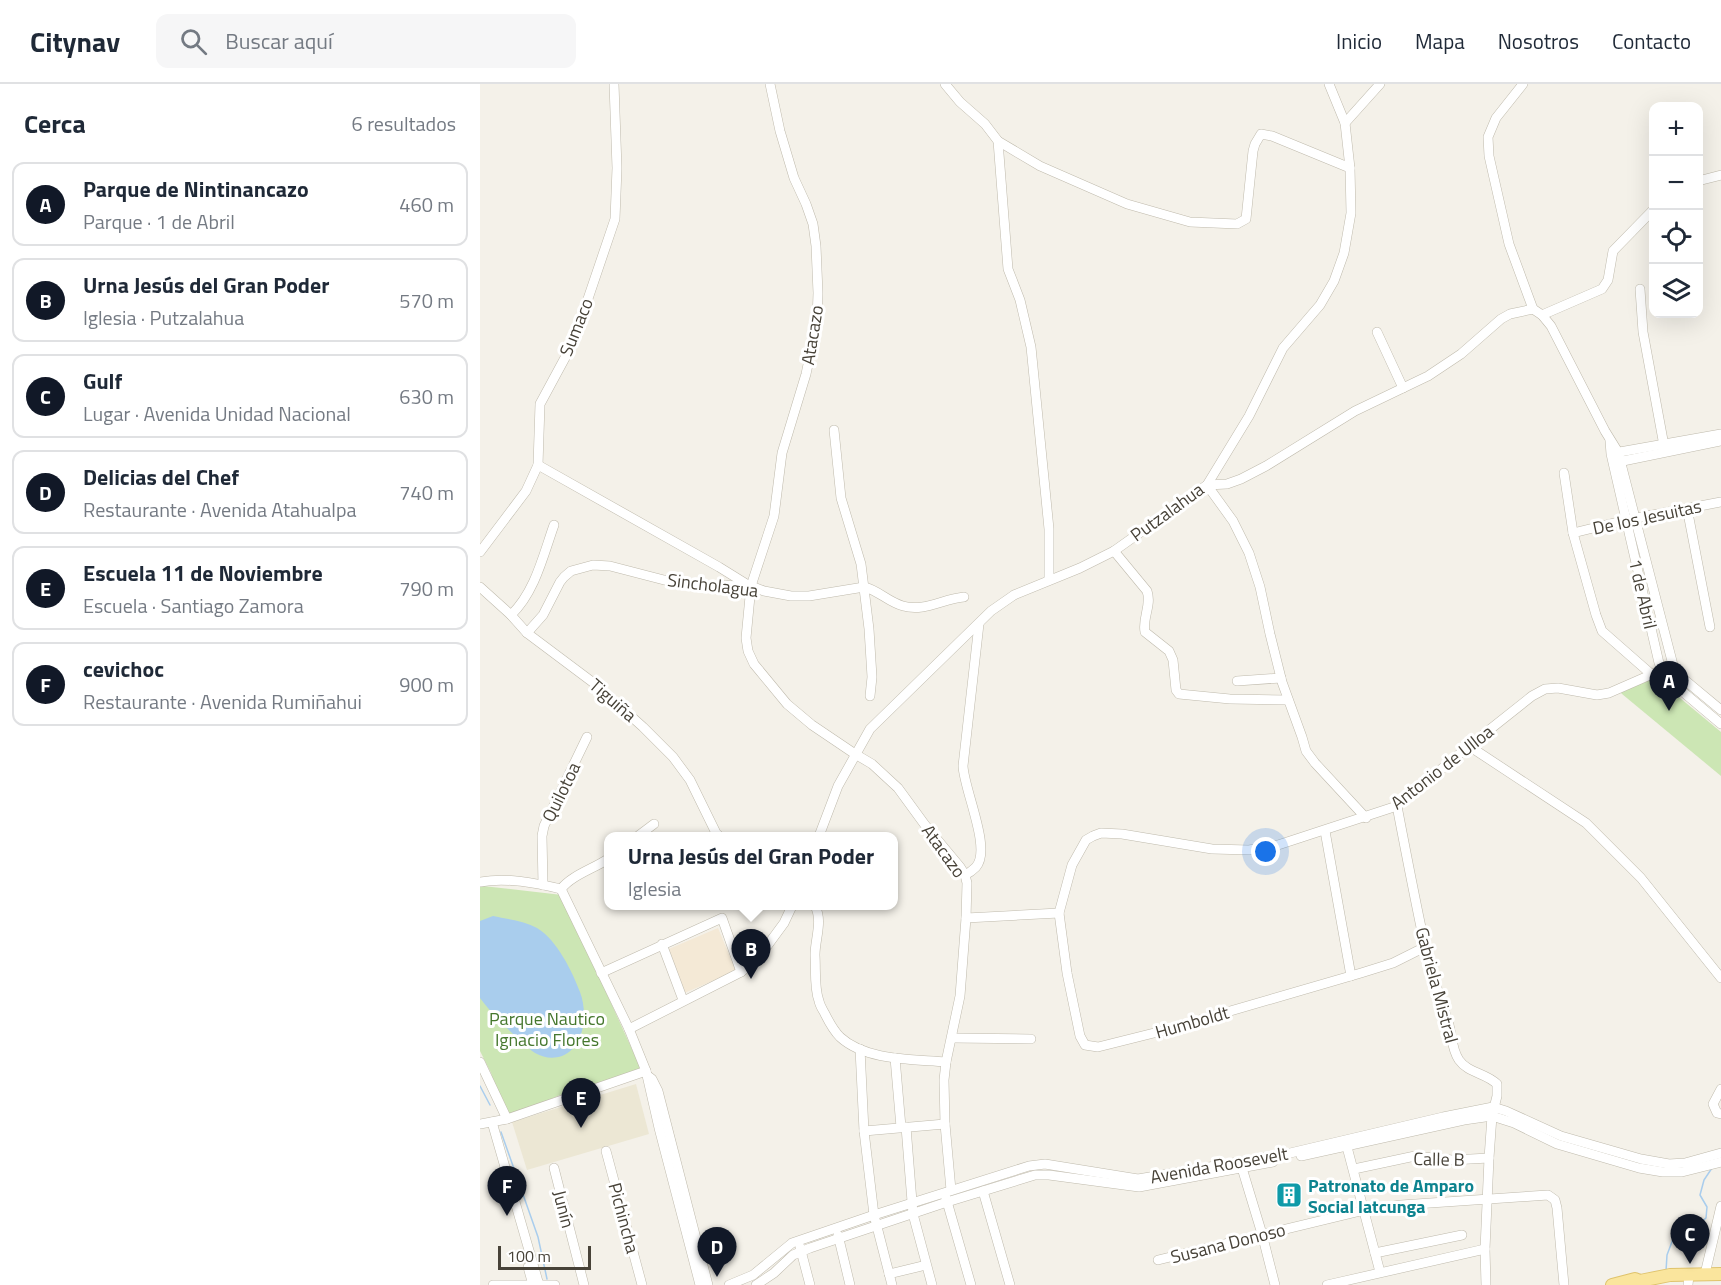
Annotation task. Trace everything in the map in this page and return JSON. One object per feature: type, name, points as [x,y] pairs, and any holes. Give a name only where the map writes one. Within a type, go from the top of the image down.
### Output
[{"type":"main road","points":[[1612,1285],[1635,1279],[1637,1283],[1660,1276],[1686,1278],[1721,1274]]},
{"type":"street","name":"Sumaco","points":[[480,552],[526,490],[538,465],[540,404],[573,343],[615,219],[617,168],[614,84]]},
{"type":"street","name":"Atacazo","points":[[770,84],[780,131],[794,178],[813,224],[818,303],[817,322],[806,374],[782,453],[774,516],[750,586],[746,638],[748,651],[754,664],[787,704],[812,725],[872,764],[898,788],[965,875],[967,883],[966,918],[960,996],[946,1062],[945,1124],[947,1195],[971,1285]]},
{"type":"street","points":[[945,84],[960,102],[985,124],[998,141],[1040,166],[1127,204],[1190,222],[1237,224],[1246,219],[1253,151],[1261,134],[1272,136],[1350,168]]},
{"type":"street","name":"Putzalahua","points":[[821,832],[838,786],[870,729],[991,611],[1014,595],[1080,568],[1114,551],[1207,485],[1249,416],[1283,348],[1320,305],[1334,281],[1344,253],[1351,213],[1350,168],[1345,123],[1329,84]]},
{"type":"street","points":[[1345,123],[1380,84]]},
{"type":"street","points":[[1522,84],[1496,118],[1488,137],[1489,156],[1509,244],[1533,309],[1542,315],[1602,289],[1608,280],[1613,251],[1652,210]]},
{"type":"street","points":[[998,141],[1008,269],[1020,300],[1031,347],[1049,529],[1049,580]]},
{"type":"street","points":[[1703,180],[1721,175]]},
{"type":"street","points":[[1640,289],[1643,332],[1664,448]]},
{"type":"street","points":[[1207,485],[1227,484],[1266,466],[1335,421],[1445,366],[1501,319],[1510,314],[1533,309]]},
{"type":"street","name":"1 de Abril","points":[[1542,315],[1551,326],[1610,439],[1631,519],[1662,670]]},
{"type":"street","points":[[1377,332],[1403,388]]},
{"type":"street","points":[[834,430],[841,498],[861,564],[871,656],[870,696]]},
{"type":"street","points":[[1616,457],[1721,434]]},
{"type":"street","points":[[1664,448],[1721,441]]},
{"type":"street","points":[[538,465],[750,586]]},
{"type":"street","points":[[1564,473],[1573,532],[1602,631],[1651,674]]},
{"type":"street","points":[[1207,485],[1233,521],[1250,553],[1281,678],[1306,751],[1366,818]]},
{"type":"street","name":"De los Jesuitas","points":[[1573,532],[1721,502]]},
{"type":"street","points":[[1687,508],[1710,627]]},
{"type":"street","name":"1 de Abril","points":[[1631,519],[1673,665],[1680,676],[1721,711]]},
{"type":"street","points":[[511,615],[522,605],[528,593],[554,525]]},
{"type":"street","points":[[1114,551],[1147,591],[1150,598],[1145,632],[1169,651],[1173,660],[1176,690],[1179,694],[1230,699],[1288,700]]},
{"type":"street","name":"Sincholagua","points":[[527,633],[543,615],[564,576],[571,571],[592,565],[610,566],[664,580],[705,585],[750,586],[791,596],[809,596],[864,587]]},
{"type":"street","name":"Tiguiña","points":[[480,587],[527,633],[595,684],[644,727],[673,757],[690,780],[716,832]]},
{"type":"street","points":[[864,587],[905,606],[929,606],[964,597]]},
{"type":"street","points":[[965,875],[978,866],[982,852],[979,830],[965,784],[963,766],[979,624]]},
{"type":"street","name":"Antonio de Ulloa","points":[[1059,913],[1072,865],[1086,840],[1093,836],[1101,833],[1122,834],[1212,849],[1249,850],[1278,845],[1398,806],[1468,746],[1532,696],[1545,689],[1558,688],[1597,695],[1609,693],[1673,665]]},
{"type":"street","points":[[1662,670],[1670,681],[1721,724]]},
{"type":"street","points":[[1237,681],[1281,678]]},
{"type":"street","name":"Quilotoa","points":[[543,885],[542,836],[544,826],[587,737]]},
{"type":"street","points":[[1468,746],[1586,823],[1641,878],[1721,978]]},
{"type":"street","name":"Gabriela Mistral","points":[[1398,806],[1425,947],[1455,1053],[1468,1069],[1491,1078],[1497,1084],[1497,1096],[1492,1112],[1489,1158],[1485,1249],[1486,1285]]},
{"type":"street","points":[[644,832],[654,824]]},
{"type":"street","points":[[1324,831],[1351,976]]},
{"type":"street","points":[[561,889],[566,883],[604,862]]},
{"type":"street","points":[[480,882],[499,880],[561,889]]},
{"type":"street","points":[[561,889],[629,1029],[647,1073],[648,1085],[700,1285]]},
{"type":"street","points":[[629,1029],[741,972],[759,957],[784,923],[790,910]]},
{"type":"street","points":[[817,910],[819,924],[815,952],[819,1001],[829,1022],[840,1036],[872,1054],[946,1062]]},
{"type":"street","points":[[966,918],[1059,913]]},
{"type":"street","name":"Humboldt","points":[[1059,913],[1067,973],[1080,1036],[1085,1045],[1098,1047],[1351,976],[1392,963],[1425,947]]},
{"type":"street","points":[[601,973],[722,918],[741,972]]},
{"type":"street","points":[[662,944],[683,1000]]},
{"type":"street","points":[[952,1038],[1031,1039]]},
{"type":"street","points":[[860,1049],[864,1131],[874,1215],[892,1285]]},
{"type":"street","points":[[895,1058],[913,1208],[932,1285]]},
{"type":"street","points":[[480,1062],[506,1119]]},
{"type":"street","points":[[536,1285],[509,1185],[488,1123],[647,1073]]},
{"type":"street","points":[[647,1073],[658,1091],[708,1285]]},
{"type":"street","points":[[1721,1089],[1713,1104],[1717,1113],[1721,1114]]},
{"type":"street","points":[[1492,1112],[1561,1136],[1641,1159],[1669,1164],[1684,1163],[1721,1153]]},
{"type":"street","name":"Avenida Roosevelt","points":[[947,1195],[983,1191],[1035,1175],[1138,1187],[1347,1147],[1492,1112]]},
{"type":"street","name":"Avenida Roosevelt","points":[[756,1285],[774,1273],[793,1255],[877,1226],[913,1208],[1029,1166],[1045,1164],[1138,1179],[1286,1154],[1443,1117],[1492,1112],[1557,1144],[1639,1168],[1662,1172],[1682,1172],[1721,1162]]},
{"type":"street","points":[[864,1131],[945,1124]]},
{"type":"street","points":[[1347,1147],[1380,1272]]},
{"type":"street","name":"Pichincha","points":[[606,1151],[642,1285]]},
{"type":"street","name":"Calle B","points":[[1354,1169],[1416,1156],[1452,1160],[1489,1158]]},
{"type":"street","name":"Junín","points":[[554,1168],[584,1285]]},
{"type":"street","points":[[1242,1168],[1275,1285]]},
{"type":"street","points":[[983,1191],[1010,1285]]},
{"type":"street","name":"Susana Donoso","points":[[1158,1260],[1365,1210],[1401,1205],[1548,1195],[1555,1200],[1557,1208],[1564,1285]]},
{"type":"street","points":[[1705,1275],[1721,1206]]},
{"type":"street","name":"Avenida Roosevelt","points":[[729,1285],[753,1275],[792,1243],[874,1215],[913,1208]]},
{"type":"street","points":[[838,1228],[838,1239],[850,1285]]},
{"type":"street","points":[[1375,1252],[1462,1235]]},
{"type":"street","points":[[798,1241],[810,1285]]},
{"type":"street","points":[[1327,1285],[1485,1249]]},
{"type":"street","points":[[889,1274],[926,1265]]},
{"type":"street","points":[[493,1285],[555,1285]]},
{"type":"shaded area","points":[[718,928],[736,971],[682,994],[664,951]]},
{"type":"shaded area","points":[[636,1084],[649,1134],[527,1170],[512,1122]]},
{"type":"green space","points":[[1651,674],[1721,732],[1721,776],[1616,689]]},
{"type":"green space","name":"Parque Nautico Ignacio Flores","points":[[480,887],[562,895],[641,1069],[560,1095],[505,1119],[491,1073],[480,1051]]},
{"type":"water","name":"Parque Nautico Ignacio Flores","points":[[493,916],[516,920],[537,928],[551,940],[563,957],[580,992],[584,1010],[583,1029],[570,1052],[555,1058],[548,1058],[533,1052],[499,1021],[480,998],[480,921]]},
{"type":"waterway","points":[[480,1086],[490,1105]]},
{"type":"waterway","points":[[501,1132],[538,1237],[547,1279]]},
{"type":"waterway","points":[[1666,1271],[1667,1255],[1673,1239],[1688,1233],[1706,1218],[1707,1207],[1700,1195],[1704,1180],[1712,1168]]},
{"type":"place","name":"Parque de Nintinancazo","points":[[1669,711]]},
{"type":"place","name":"Urna Jesús del Gran Poder","points":[[751,979]]},
{"type":"place","name":"Escuela 11 de Noviembre","points":[[581,1128]]},
{"type":"place","name":"Patronato de Amparo Social latcunga","points":[[1289,1195]]},
{"type":"place","name":"cevichoc","points":[[507,1216]]},
{"type":"place","name":"Gulf","points":[[1690,1264]]},
{"type":"place","name":"Delicias del Chef","points":[[717,1277]]}]
